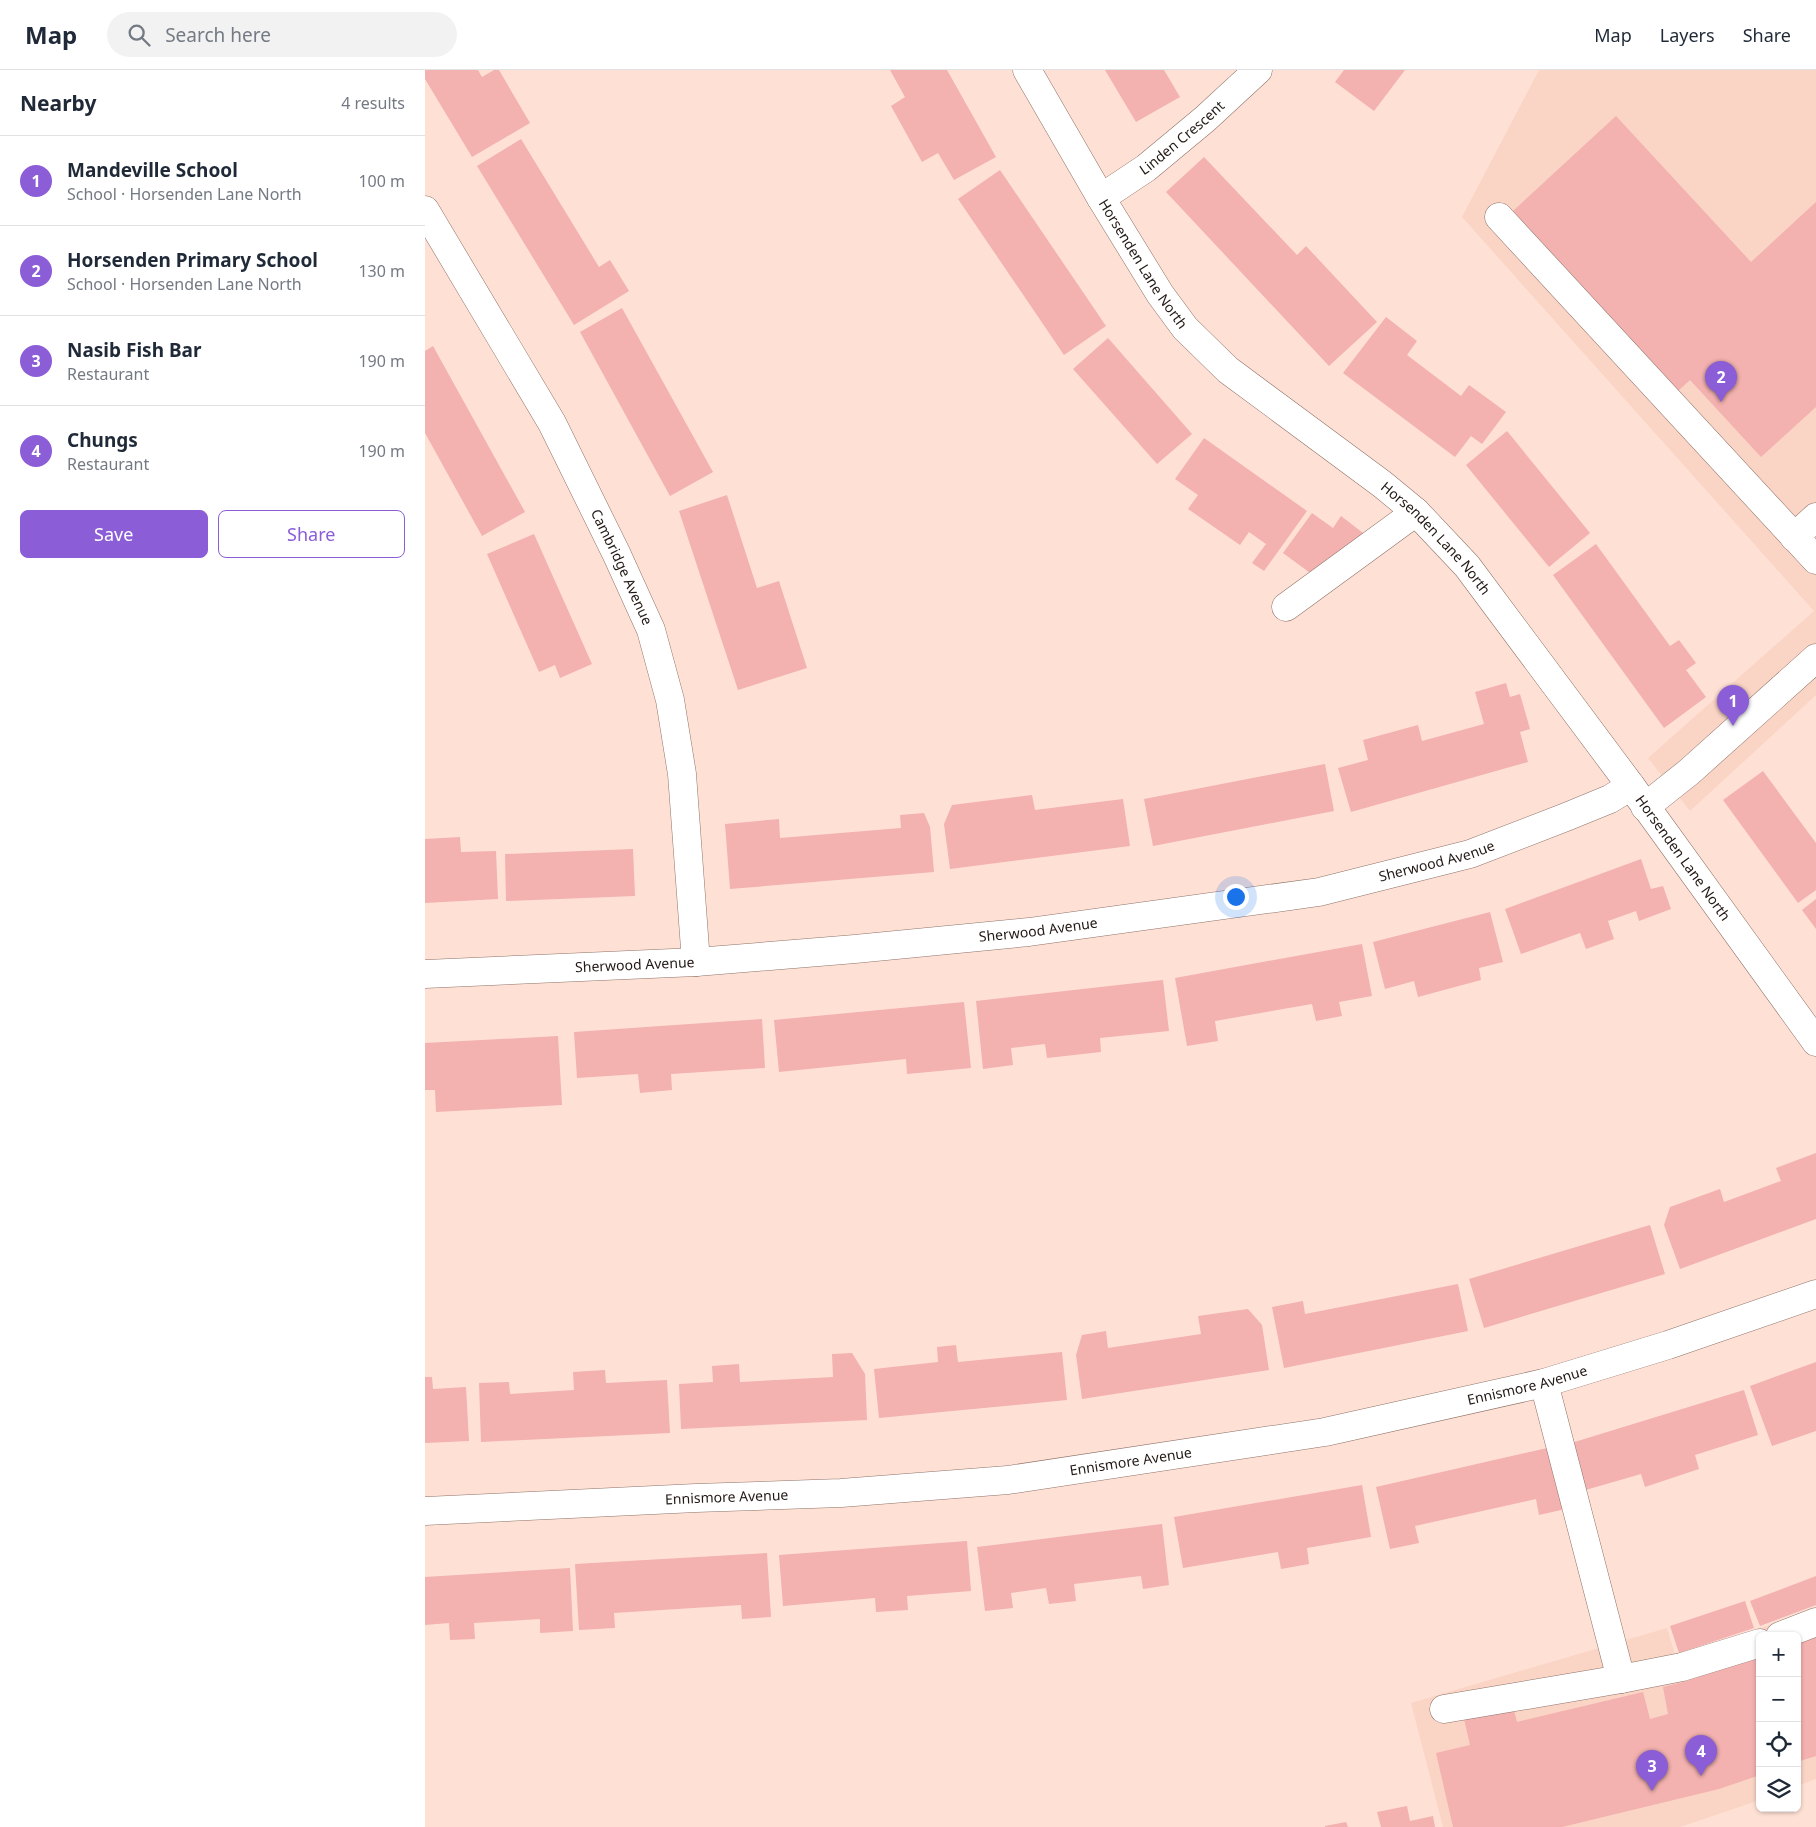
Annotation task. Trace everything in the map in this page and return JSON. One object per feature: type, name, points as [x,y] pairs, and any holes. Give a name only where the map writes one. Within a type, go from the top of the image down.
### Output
[{"type":"street","name":"Horsenden Lane North","points":[[1027,70],[1159,294],[1185,328],[1228,370],[1382,484],[1416,512],[1467,566],[1816,1042]]},
{"type":"street","name":"Linden Crescent","points":[[1101,198],[1147,168],[1205,119],[1258,70]]},
{"type":"street","name":"Cambridge Avenue","points":[[425,210],[552,423],[617,555],[651,630],[670,700],[682,774],[696,962]]},
{"type":"street","points":[[1499,217],[1816,560]]},
{"type":"street","points":[[1286,606],[1416,512]]},
{"type":"street","points":[[1795,537],[1816,518]]},
{"type":"street","name":"Sherwood Avenue","points":[[425,974],[696,962],[855,950],[1029,932],[1319,892],[1470,854],[1566,818],[1610,799],[1638,797],[1689,772],[1816,658]]},
{"type":"street","name":"Ennismore Avenue","points":[[425,1511],[841,1493],[1008,1480],[1325,1432],[1544,1383],[1668,1345],[1816,1294]]},
{"type":"street","points":[[1544,1383],[1621,1679]]},
{"type":"street","points":[[1790,1632],[1816,1622]]},
{"type":"street","points":[[1444,1709],[1682,1667],[1756,1644]]},
{"type":"shaded area","points":[[1539,70],[1816,70],[1816,695],[1690,811],[1648,758],[1814,611],[1462,217]]},
{"type":"shaded area","points":[[1816,1609],[1816,1779],[1801,1785],[1801,1632],[1756,1632],[1756,1801],[1680,1827],[1443,1827],[1411,1703],[1667,1628],[1676,1658]]},
{"type":"building","points":[[425,70],[478,70],[482,77],[494,70],[499,70],[530,123],[472,157],[425,79]]},
{"type":"building","points":[[890,70],[947,70],[996,157],[954,180],[938,153],[922,162],[891,106],[905,97]]},
{"type":"building","points":[[1105,70],[1164,70],[1180,97],[1136,122]]},
{"type":"building","points":[[1344,70],[1405,70],[1374,111],[1335,82]]},
{"type":"building","points":[[1616,116],[1751,262],[1816,202],[1816,407],[1761,457],[1690,380],[1678,391],[1513,211]]},
{"type":"building","points":[[521,139],[599,267],[610,260],[629,291],[574,325],[477,166]]},
{"type":"building","points":[[1204,157],[1297,255],[1306,246],[1377,322],[1329,366],[1166,192]]},
{"type":"building","points":[[1000,170],[1106,326],[1064,355],[958,199]]},
{"type":"building","points":[[622,308],[713,472],[670,496],[580,332]]},
{"type":"building","points":[[1386,317],[1417,341],[1407,355],[1461,396],[1469,385],[1506,412],[1482,444],[1471,436],[1455,457],[1343,373]]},
{"type":"building","points":[[1108,338],[1192,434],[1157,464],[1073,369]]},
{"type":"building","points":[[433,346],[525,512],[482,536],[425,433],[425,351]]},
{"type":"building","points":[[1507,431],[1590,533],[1549,567],[1466,465]]},
{"type":"building","points":[[1204,438],[1307,511],[1264,571],[1252,563],[1266,544],[1249,532],[1240,545],[1188,509],[1198,495],[1175,479]]},
{"type":"building","points":[[727,495],[757,588],[779,581],[807,668],[738,690],[679,511]]},
{"type":"building","points":[[1312,513],[1333,528],[1341,516],[1367,536],[1313,575],[1283,553]]},
{"type":"building","points":[[534,534],[592,664],[560,678],[555,665],[539,672],[487,554]]},
{"type":"building","points":[[1596,544],[1670,646],[1679,640],[1696,663],[1686,670],[1706,697],[1664,728],[1553,575]]},
{"type":"building","points":[[1506,683],[1510,697],[1520,694],[1530,729],[1520,732],[1528,762],[1351,812],[1338,768],[1368,760],[1363,740],[1418,725],[1422,741],[1484,724],[1475,692]]},
{"type":"building","points":[[1325,764],[1334,811],[1153,846],[1144,799]]},
{"type":"building","points":[[1763,771],[1816,843],[1816,890],[1798,903],[1723,800]]},
{"type":"building","points":[[1032,795],[1035,810],[1123,799],[1130,846],[950,869],[944,824],[952,805]]},
{"type":"building","points":[[924,813],[930,827],[934,872],[730,889],[725,824],[779,819],[780,838],[901,828],[900,815]]},
{"type":"building","points":[[460,837],[461,852],[496,851],[498,899],[425,903],[425,839]]},
{"type":"building","points":[[633,849],[635,896],[506,901],[505,854]]},
{"type":"building","points":[[1641,859],[1651,889],[1663,886],[1671,909],[1639,921],[1636,911],[1608,921],[1614,939],[1586,949],[1580,933],[1521,954],[1505,909]]},
{"type":"building","points":[[1816,899],[1816,929],[1802,910]]},
{"type":"building","points":[[1490,912],[1503,962],[1479,968],[1481,980],[1418,997],[1414,981],[1385,989],[1373,942]]},
{"type":"building","points":[[1362,944],[1372,996],[1339,1002],[1342,1016],[1316,1021],[1312,1004],[1215,1021],[1218,1041],[1187,1046],[1175,978]]},
{"type":"building","points":[[1163,980],[1169,1031],[1100,1038],[1101,1052],[1047,1058],[1045,1044],[1011,1048],[1013,1065],[983,1069],[976,1001]]},
{"type":"building","points":[[964,1002],[971,1068],[907,1074],[906,1059],[779,1072],[774,1020]]},
{"type":"building","points":[[762,1019],[765,1068],[671,1074],[672,1090],[640,1093],[638,1074],[577,1078],[574,1032]]},
{"type":"building","points":[[558,1036],[562,1105],[436,1112],[435,1090],[425,1090],[425,1043]]},
{"type":"building","points":[[1816,1153],[1816,1219],[1680,1269],[1664,1225],[1670,1207],[1720,1189],[1724,1202],[1781,1181],[1776,1168]]},
{"type":"building","points":[[1650,1225],[1665,1274],[1484,1328],[1469,1279]]},
{"type":"building","points":[[1458,1284],[1468,1331],[1284,1368],[1272,1307],[1303,1301],[1305,1314]]},
{"type":"building","points":[[1248,1309],[1262,1325],[1269,1370],[1082,1399],[1076,1355],[1082,1335],[1106,1331],[1108,1348],[1201,1334],[1198,1316]]},
{"type":"building","points":[[956,1345],[958,1362],[1062,1352],[1067,1400],[879,1418],[874,1369],[938,1362],[937,1347]]},
{"type":"building","points":[[852,1353],[865,1374],[867,1420],[681,1429],[679,1384],[713,1382],[712,1366],[739,1364],[740,1382],[833,1377],[832,1354]]},
{"type":"building","points":[[1816,1362],[1816,1431],[1772,1446],[1750,1386]]},
{"type":"building","points":[[605,1370],[606,1383],[667,1380],[670,1433],[481,1442],[479,1383],[509,1382],[510,1394],[574,1390],[573,1372]]},
{"type":"building","points":[[425,1377],[432,1377],[433,1389],[466,1387],[469,1441],[425,1443]]},
{"type":"building","points":[[1744,1390],[1758,1435],[1695,1455],[1699,1469],[1645,1487],[1641,1474],[1582,1491],[1568,1444]]},
{"type":"building","points":[[1556,1446],[1570,1508],[1539,1515],[1536,1499],[1415,1526],[1419,1543],[1390,1549],[1376,1487]]},
{"type":"building","points":[[1362,1485],[1371,1537],[1307,1548],[1309,1564],[1281,1569],[1278,1552],[1183,1568],[1174,1517]]},
{"type":"building","points":[[1162,1524],[1169,1585],[1143,1589],[1141,1576],[1074,1584],[1076,1601],[1049,1604],[1046,1588],[1011,1593],[1013,1608],[985,1611],[977,1547]]},
{"type":"building","points":[[967,1541],[971,1591],[907,1596],[908,1610],[876,1612],[875,1598],[783,1606],[779,1555]]},
{"type":"building","points":[[767,1553],[771,1617],[742,1619],[741,1605],[614,1613],[615,1628],[579,1630],[575,1564]]},
{"type":"building","points":[[570,1568],[573,1631],[540,1633],[540,1619],[474,1623],[475,1639],[450,1640],[449,1623],[425,1625],[425,1577]]},
{"type":"building","points":[[1816,1576],[1816,1605],[1760,1626],[1750,1601]]},
{"type":"building","points":[[1745,1601],[1754,1628],[1679,1653],[1670,1626]]},
{"type":"building","points":[[1816,1636],[1816,1756],[1801,1761],[1801,1677],[1801,1642]]},
{"type":"building","points":[[1756,1657],[1756,1776],[1719,1789],[1562,1827],[1453,1827],[1436,1753],[1470,1745],[1464,1719],[1513,1707],[1517,1722],[1643,1692],[1650,1719],[1668,1714],[1663,1687]]},
{"type":"building","points":[[1407,1806],[1410,1821],[1433,1816],[1435,1827],[1381,1827],[1377,1812]]},
{"type":"building","points":[[1346,1822],[1348,1827],[1325,1827],[1325,1826]]},
{"type":"place","name":"Horsenden Primary School","points":[[1721,402]]},
{"type":"place","name":"Mandeville School","points":[[1733,726]]},
{"type":"place","name":"Chungs","points":[[1701,1776]]},
{"type":"place","name":"Nasib Fish Bar","points":[[1652,1791]]}]
